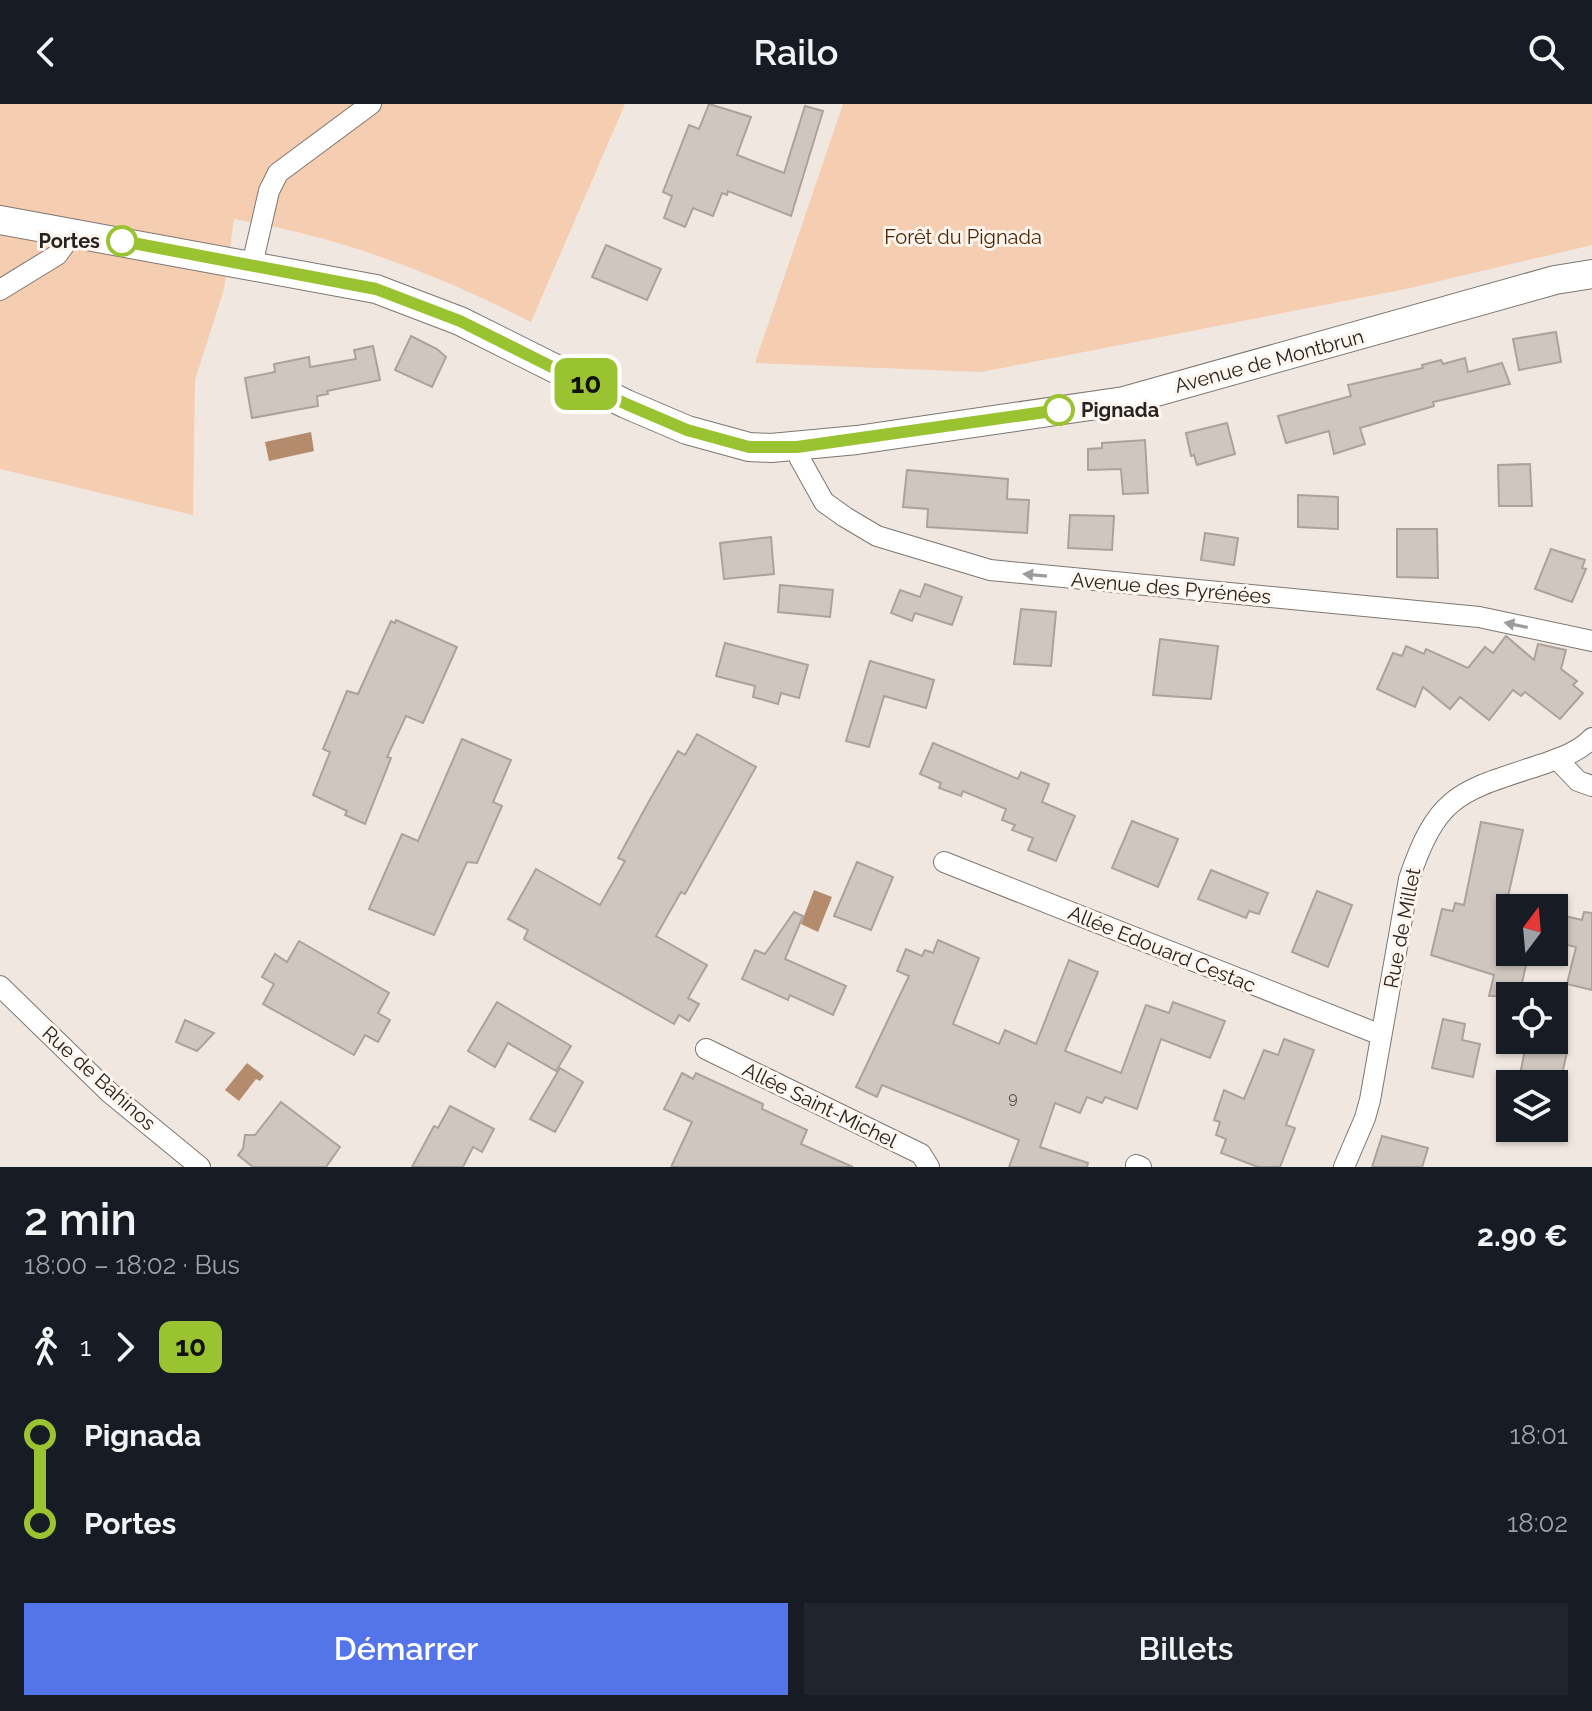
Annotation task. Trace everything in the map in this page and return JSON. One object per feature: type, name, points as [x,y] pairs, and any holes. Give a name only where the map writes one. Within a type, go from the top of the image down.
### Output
[{"type":"street","points":[[252,265],[269,191],[278,173],[371,104]]},
{"type":"street","name":"Avenue de Montbrun","points":[[0,220],[376,289],[499,339],[626,404],[687,430],[749,447],[797,447],[1124,401],[1555,280],[1592,274]]},
{"type":"street","points":[[0,290],[57,255],[73,233]]},
{"type":"street","name":"Avenue des Pyrénées","points":[[797,447],[800,459],[824,502],[845,517],[877,536],[990,570],[1479,617],[1592,641]]},
{"type":"street","name":"Rue de Millet","points":[[1344,1167],[1365,1118],[1409,879],[1419,847],[1434,820],[1455,799],[1484,783],[1557,759],[1584,746],[1592,738]]},
{"type":"street","points":[[1557,759],[1578,781],[1592,786]]},
{"type":"street","name":"Allée Edouard Cestac","points":[[944,862],[1381,1035]]},
{"type":"street","name":"Rue de Bahinos","points":[[0,986],[110,1093],[200,1167]]},
{"type":"street","name":"Allée Saint-Michel","points":[[706,1049],[921,1154],[929,1167]]},
{"type":"green space","points":[[0,104],[625,104],[531,322],[460,288],[349,246],[234,219],[224,289],[195,380],[193,515],[0,469]]},
{"type":"green space","name":"Forêt du Pignada","points":[[843,104],[1592,104],[1592,245],[1406,289],[981,372],[755,363]]},
{"type":"shaded area","points":[[311,432],[314,451],[269,461],[265,442]]},
{"type":"shaded area","points":[[814,890],[832,897],[818,932],[801,924]]},
{"type":"shaded area","points":[[247,1063],[264,1076],[260,1081],[256,1079],[239,1101],[225,1090]]},
{"type":"building","points":[[709,104],[751,117],[737,155],[784,173],[805,106],[823,111],[791,216],[728,191],[727,195],[722,193],[713,216],[693,208],[685,227],[664,218],[672,196],[663,192],[689,125],[699,129]]},
{"type":"building","points":[[606,245],[661,269],[647,300],[592,277]]},
{"type":"building","points":[[1556,332],[1561,362],[1519,370],[1513,339]]},
{"type":"building","points":[[411,336],[446,357],[432,387],[395,370]]},
{"type":"building","points":[[373,346],[380,380],[327,391],[328,394],[317,396],[318,406],[252,418],[245,378],[275,372],[274,364],[309,357],[310,367],[356,359],[354,350]]},
{"type":"building","points":[[1465,358],[1468,372],[1502,363],[1510,384],[1433,402],[1434,406],[1360,428],[1365,444],[1334,454],[1329,431],[1286,443],[1278,416],[1351,396],[1348,385],[1423,368],[1422,365],[1441,360],[1443,364]]},
{"type":"building","points":[[1227,423],[1235,454],[1197,465],[1194,455],[1191,456],[1186,433]]},
{"type":"building","points":[[1145,440],[1148,493],[1123,494],[1121,469],[1088,470],[1088,449],[1102,448],[1102,443]]},
{"type":"building","points":[[1530,464],[1532,506],[1499,506],[1498,465]]},
{"type":"building","points":[[907,470],[1008,479],[1007,499],[1029,500],[1027,533],[927,527],[928,509],[903,507]]},
{"type":"building","points":[[1298,495],[1338,497],[1338,529],[1298,527]]},
{"type":"building","points":[[1070,515],[1114,516],[1112,550],[1068,548]]},
{"type":"building","points":[[1397,529],[1437,529],[1438,578],[1397,577]]},
{"type":"building","points":[[1205,533],[1238,538],[1234,565],[1201,560]]},
{"type":"building","points":[[771,537],[774,574],[724,579],[720,543]]},
{"type":"building","points":[[1551,549],[1585,560],[1582,568],[1586,569],[1572,602],[1535,589]]},
{"type":"building","points":[[925,584],[962,597],[952,625],[915,613],[912,621],[891,613],[900,590],[920,597]]},
{"type":"building","points":[[780,585],[833,590],[830,617],[778,612]]},
{"type":"building","points":[[1021,609],[1056,612],[1051,666],[1014,664]]},
{"type":"building","points":[[396,620],[457,647],[423,723],[406,716],[387,757],[391,758],[365,824],[345,815],[347,811],[313,795],[330,752],[323,749],[347,691],[358,694],[391,621],[395,623]]},
{"type":"building","points":[[1506,636],[1534,660],[1538,644],[1566,650],[1561,669],[1577,681],[1573,685],[1583,693],[1560,719],[1525,692],[1521,696],[1513,690],[1489,720],[1460,697],[1450,709],[1423,687],[1415,707],[1377,689],[1393,653],[1402,656],[1406,646],[1424,654],[1426,649],[1468,668],[1485,647],[1493,653]]},
{"type":"building","points":[[1160,639],[1218,646],[1211,699],[1153,695]]},
{"type":"building","points":[[725,643],[808,665],[799,698],[781,693],[778,704],[753,697],[755,686],[716,676]]},
{"type":"building","points":[[870,661],[934,680],[926,708],[884,696],[869,747],[846,741]]},
{"type":"building","points":[[697,734],[756,767],[685,894],[681,892],[656,936],[707,965],[688,998],[699,1004],[689,1021],[679,1015],[674,1024],[524,939],[528,930],[508,919],[536,869],[600,905],[625,861],[618,858],[648,803],[678,751],[685,755]]},
{"type":"building","points":[[462,739],[511,760],[493,802],[502,806],[477,863],[467,862],[434,935],[369,909],[402,834],[418,841]]},
{"type":"building","points":[[933,743],[1018,779],[1021,772],[1049,784],[1042,802],[1075,816],[1056,861],[1028,850],[1033,838],[1012,830],[1015,825],[1002,820],[1006,809],[963,791],[961,796],[939,788],[941,783],[920,774]]},
{"type":"building","points":[[1132,821],[1178,839],[1158,887],[1112,868]]},
{"type":"building","points":[[1481,822],[1523,830],[1509,894],[1496,894],[1496,966],[1526,966],[1522,982],[1496,982],[1496,996],[1489,996],[1494,975],[1431,955],[1442,909],[1453,911],[1455,903],[1464,905]]},
{"type":"building","points":[[857,862],[893,877],[871,930],[834,916]]},
{"type":"building","points":[[1211,870],[1268,893],[1259,914],[1249,911],[1246,918],[1198,899]]},
{"type":"building","points":[[1317,891],[1352,905],[1328,967],[1292,952]]},
{"type":"building","points":[[794,912],[803,916],[785,959],[846,986],[833,1015],[790,995],[788,1000],[742,979],[755,950],[765,954]]},
{"type":"building","points":[[1584,912],[1592,913],[1592,990],[1567,982],[1576,947],[1568,945],[1568,917],[1582,920]]},
{"type":"building","points":[[938,940],[979,958],[953,1024],[999,1044],[1005,1030],[1036,1044],[1069,960],[1098,972],[1065,1051],[1121,1073],[1146,1005],[1169,1013],[1173,1002],[1225,1021],[1210,1058],[1161,1039],[1137,1109],[1105,1097],[1102,1103],[1087,1097],[1080,1113],[1055,1103],[1040,1147],[1088,1163],[1087,1167],[1009,1167],[1019,1140],[882,1085],[877,1097],[856,1087],[909,976],[897,971],[906,949],[922,956],[925,950],[933,953]]},
{"type":"building","points":[[299,941],[389,993],[378,1013],[390,1020],[378,1042],[365,1035],[354,1055],[263,1004],[274,984],[262,977],[275,954],[287,962]]},
{"type":"building","points":[[497,1002],[571,1046],[556,1071],[508,1043],[495,1067],[468,1051]]},
{"type":"building","points":[[1443,1019],[1465,1024],[1462,1040],[1480,1044],[1473,1077],[1432,1068]]},
{"type":"building","points":[[185,1020],[214,1033],[197,1051],[176,1042]]},
{"type":"building","points":[[1284,1039],[1314,1050],[1286,1125],[1295,1128],[1280,1167],[1258,1167],[1221,1153],[1226,1139],[1216,1135],[1220,1122],[1214,1120],[1224,1090],[1244,1099],[1264,1050],[1278,1055]]},
{"type":"building","points":[[1524,1054],[1567,1054],[1563,1070],[1521,1070]]},
{"type":"building","points":[[560,1068],[583,1082],[555,1132],[530,1119]]},
{"type":"building","points":[[682,1073],[693,1079],[696,1073],[763,1104],[762,1109],[807,1130],[801,1144],[853,1167],[671,1167],[692,1122],[664,1109]]},
{"type":"building","points":[[281,1102],[340,1147],[326,1167],[253,1167],[238,1155],[243,1149],[245,1135],[255,1135]]},
{"type":"building","points":[[450,1106],[494,1129],[482,1152],[473,1147],[463,1167],[412,1167],[434,1126],[438,1128]]},
{"type":"building","points":[[1382,1136],[1428,1148],[1422,1167],[1372,1167]]},
{"type":"bus line","name":"10","points":[[122,241],[376,289],[460,321],[626,404],[687,430],[749,447],[797,447],[857,440],[1059,410]]},
{"type":"place","name":"Portes","points":[[122,241]]},
{"type":"place","name":"Pignada","points":[[1059,410]]}]
